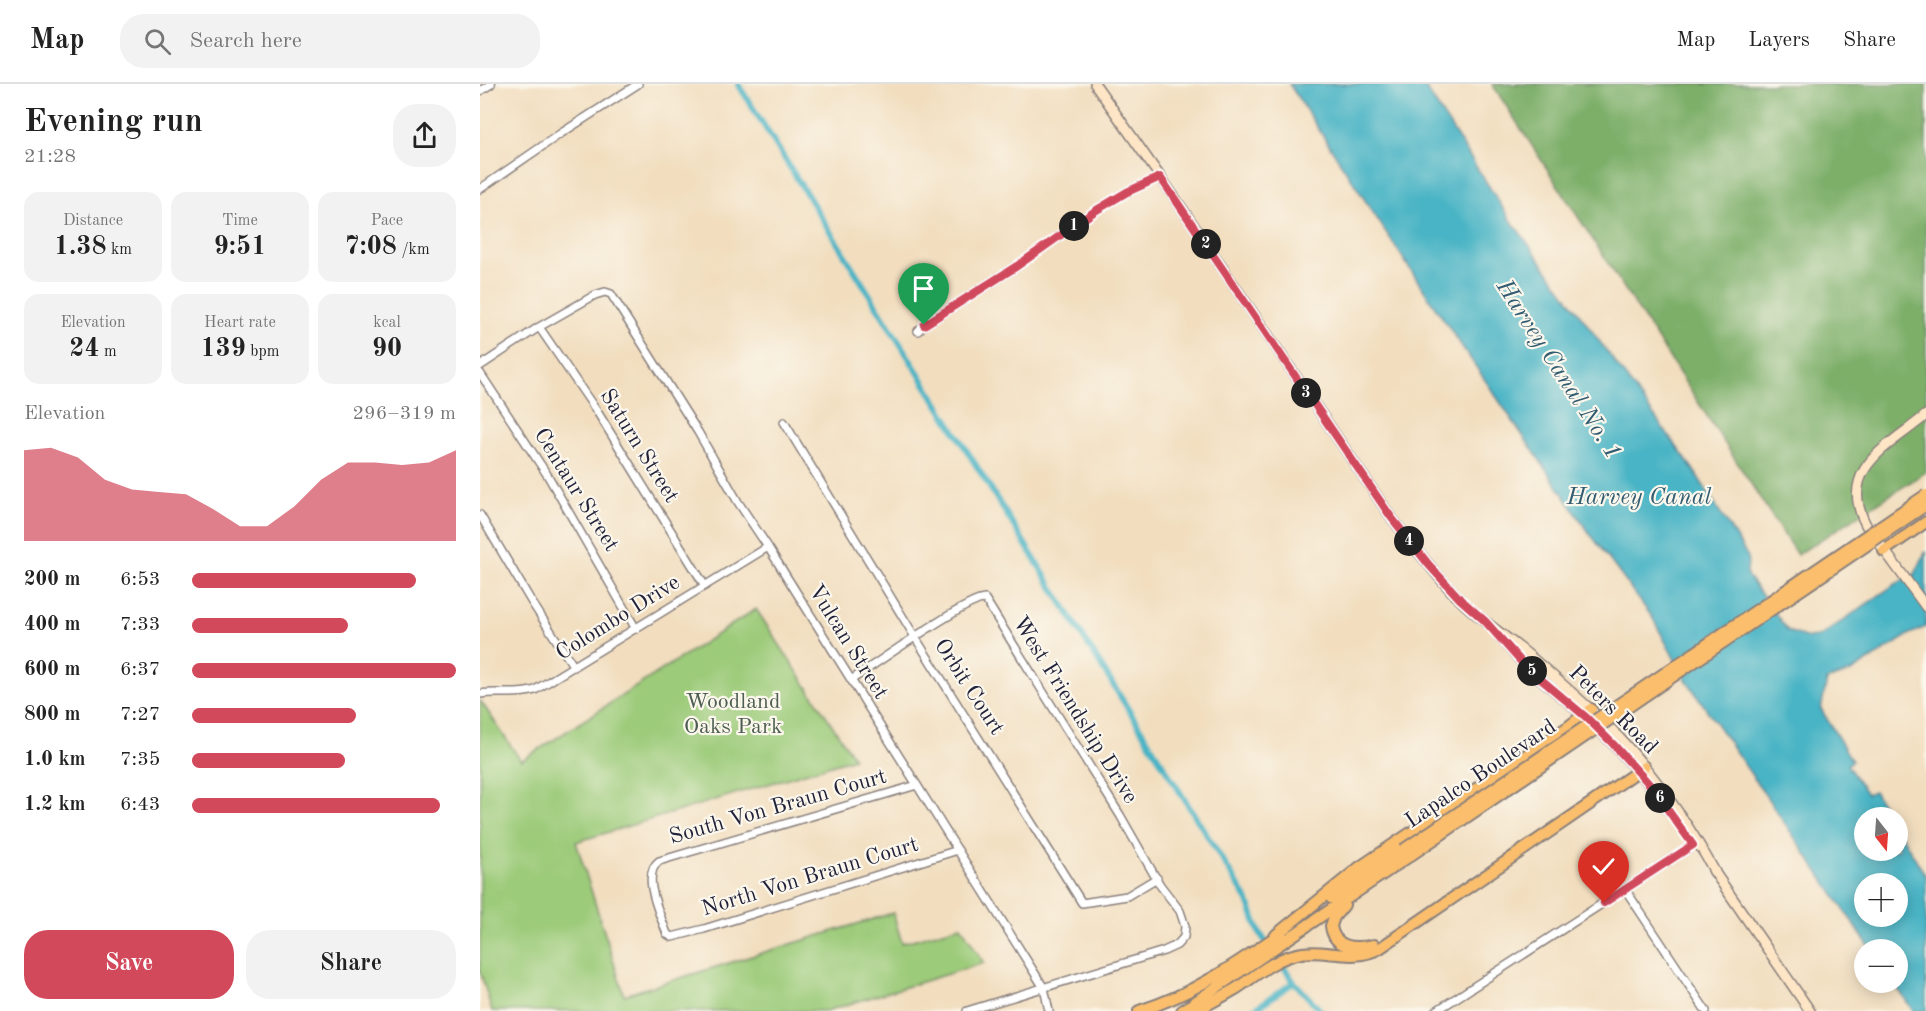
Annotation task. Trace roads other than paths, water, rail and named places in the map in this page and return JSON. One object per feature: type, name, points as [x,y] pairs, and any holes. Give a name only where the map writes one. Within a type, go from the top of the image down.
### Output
[{"type":"main road","name":"Peters Road","points":[[1095,84],[1391,517],[1429,565],[1460,599],[1509,638],[1625,745],[1650,785],[1715,872],[1810,1011]]},
{"type":"main road","points":[[1926,415],[1874,456],[1860,481],[1858,500],[1862,516],[1884,551],[1926,607]]},
{"type":"main road","name":"Lapalco Boulevard","points":[[1279,939],[1352,896],[1405,854],[1926,495]]},
{"type":"main road","name":"Lapalco Boulevard","points":[[1182,1011],[1279,939],[1926,505]]},
{"type":"main road","points":[[1884,551],[1926,522]]},
{"type":"main road","points":[[1279,939],[1360,867],[1587,712]]},
{"type":"main road","name":"Peters Road","points":[[1641,769],[1700,844],[1715,872]]},
{"type":"main road","points":[[1196,1011],[1232,991],[1269,966],[1291,956],[1314,952],[1354,956],[1376,950],[1641,769]]},
{"type":"main road","points":[[1352,896],[1338,911],[1332,922],[1331,931],[1336,940],[1342,945],[1358,947],[1375,945],[1391,939]]},
{"type":"main road","name":"Lapalco Boulevard","points":[[1139,1011],[1160,1005],[1210,981],[1261,952]]},
{"type":"street","points":[[480,92],[491,84]]},
{"type":"street","points":[[480,189],[638,84]]},
{"type":"street","points":[[918,331],[1095,211],[1127,192],[1160,177]]},
{"type":"street","name":"Vulcan Street","points":[[539,327],[595,295],[605,292],[611,294],[698,432],[738,502],[1044,988],[1049,1011]]},
{"type":"street","points":[[480,366],[539,327]]},
{"type":"street","name":"Saturn Street","points":[[539,327],[598,414],[705,586]]},
{"type":"street","name":"Centaur Street","points":[[480,373],[548,476],[636,629]]},
{"type":"street","name":"Orbit Court","points":[[784,422],[915,637],[1082,903],[1127,896],[1158,882]]},
{"type":"street","points":[[480,515],[531,601],[574,667]]},
{"type":"street","name":"Colombo Drive","points":[[480,694],[508,695],[535,690],[768,547]]},
{"type":"street","name":"West Friendship Drive","points":[[915,637],[979,598],[985,598],[1158,882],[1180,911],[1185,926],[1184,937],[1177,945],[1044,988]]},
{"type":"street","points":[[851,680],[915,637]]},
{"type":"street","name":"South Von Braun Court","points":[[672,937],[667,934],[651,885],[653,868],[659,861],[917,785]]},
{"type":"street","points":[[1436,1011],[1693,845]]},
{"type":"street","name":"North Von Braun Court","points":[[672,937],[958,850]]},
{"type":"street","points":[[1625,889],[1706,1011]]},
{"type":"street","points":[[967,1011],[1044,988]]},
{"type":"water","name":"Harvey Canal","points":[[1289,84],[1423,84],[1510,219],[1693,469],[1748,557],[1747,575],[1788,631],[1808,638],[1819,637],[1894,585],[1915,574],[1926,551],[1926,627],[1910,634],[1851,672],[1827,680],[1821,709],[1852,761],[1847,765],[1867,794],[1874,791],[1884,807],[1854,807],[1854,861],[1908,861],[1908,846],[1926,876],[1926,1011],[1913,1011],[1901,993],[1908,993],[1908,939],[1864,939],[1856,927],[1908,927],[1908,873],[1854,873],[1854,924],[1685,678],[1652,617],[1588,531],[1431,301]]},
{"type":"waterway","points":[[738,84],[1248,901],[1259,932],[1294,982],[1321,1011]]},
{"type":"waterway","points":[[1252,1011],[1294,982]]},
{"type":"water label","name":"Harvey Canal No. 1","points":[[1558,370]]},
{"type":"park label","name":"Woodland Oaks Park","points":[[733,714]]}]
